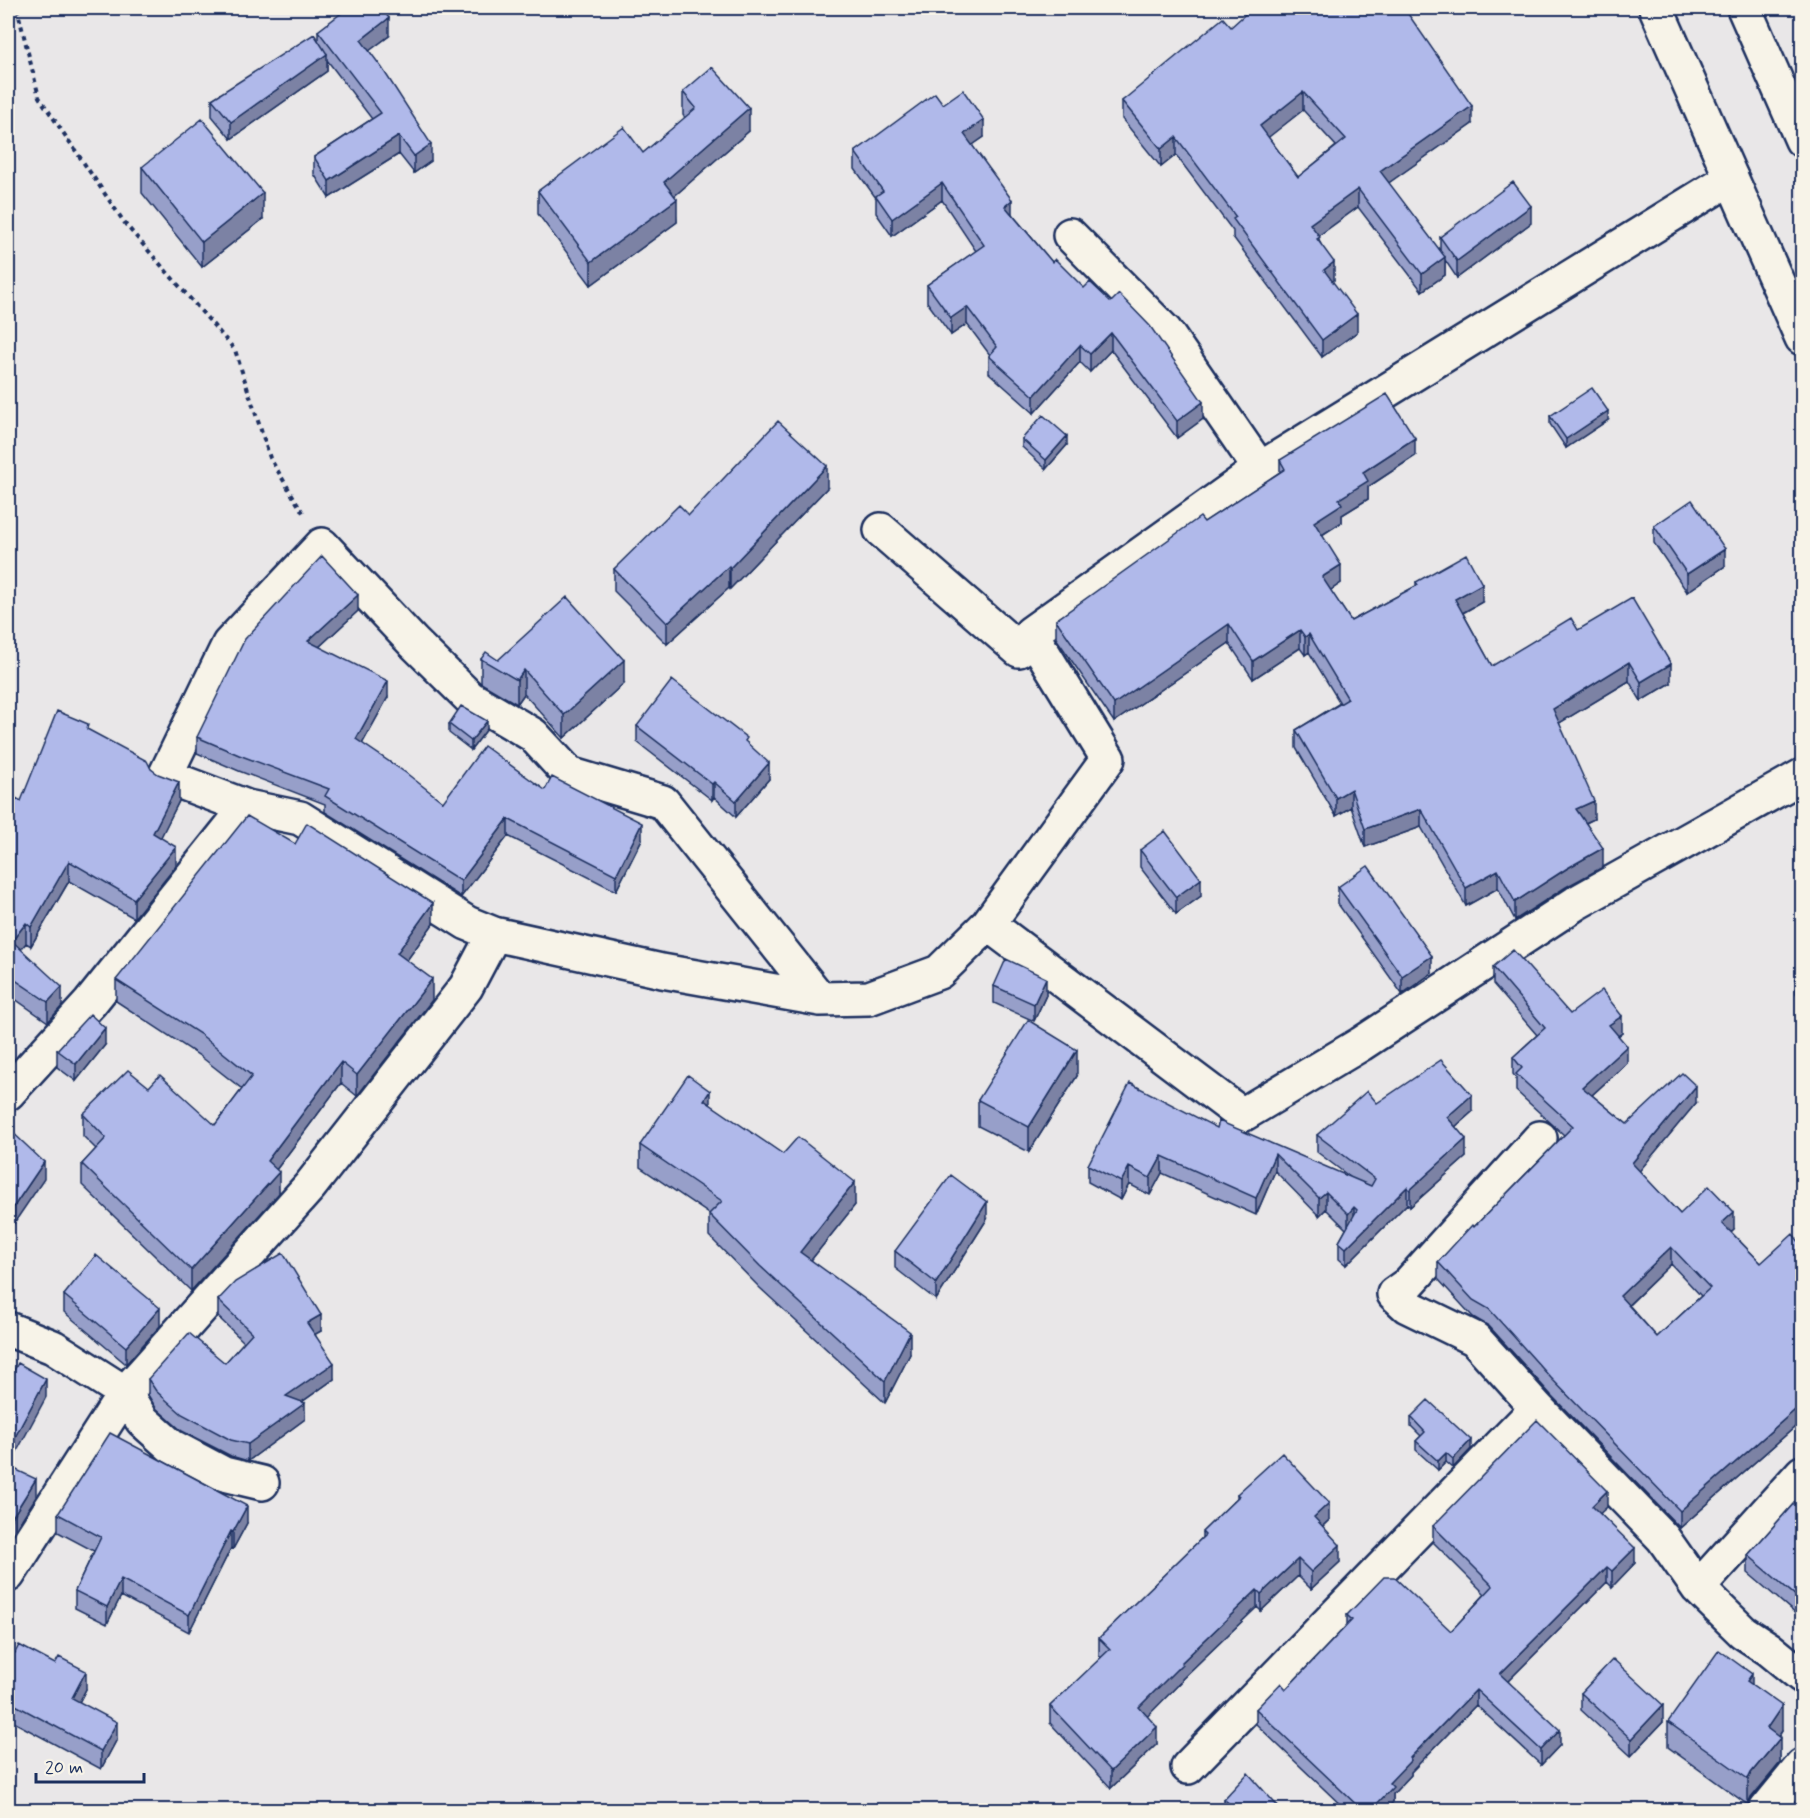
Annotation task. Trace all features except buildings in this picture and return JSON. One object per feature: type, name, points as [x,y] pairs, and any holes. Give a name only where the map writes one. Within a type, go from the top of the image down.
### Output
[{"type":"street","points":[[1656,8],[1803,338]]},
{"type":"street","points":[[1744,8],[1803,140]]},
{"type":"street","points":[[881,530],[1019,650],[1031,633],[1260,469],[1731,178]]},
{"type":"street","points":[[1070,235],[1165,331],[1260,469]]},
{"type":"street","points":[[820,999],[663,802],[569,774],[533,735],[471,698],[413,642],[322,545],[229,644],[165,776],[247,807],[300,818],[467,923],[494,934],[663,971],[820,999],[869,998],[939,972],[988,924],[1108,759],[1031,633]]},
{"type":"street","points":[[988,924],[1242,1115],[1361,1044],[1576,903],[1803,776]]},
{"type":"street","points":[[8,1093],[90,1003],[247,807]]},
{"type":"street","points":[[8,1575],[124,1393],[310,1186],[466,987],[494,934]]},
{"type":"street","points":[[1540,1138],[1408,1284],[1394,1294],[1407,1306],[1475,1338],[1537,1408],[1663,1538],[1698,1588],[1743,1632],[1803,1676]]},
{"type":"street","points":[[8,1329],[53,1347],[124,1393],[142,1420],[171,1446],[224,1474],[262,1483]]},
{"type":"street","points":[[1188,1767],[1537,1408]]},
{"type":"street","points":[[1698,1588],[1803,1473]]},
{"type":"street","points":[[1766,1810],[1803,1766]]},
{"type":"path","points":[[17,8],[39,97],[126,225],[235,350],[270,458],[322,545]]}]
